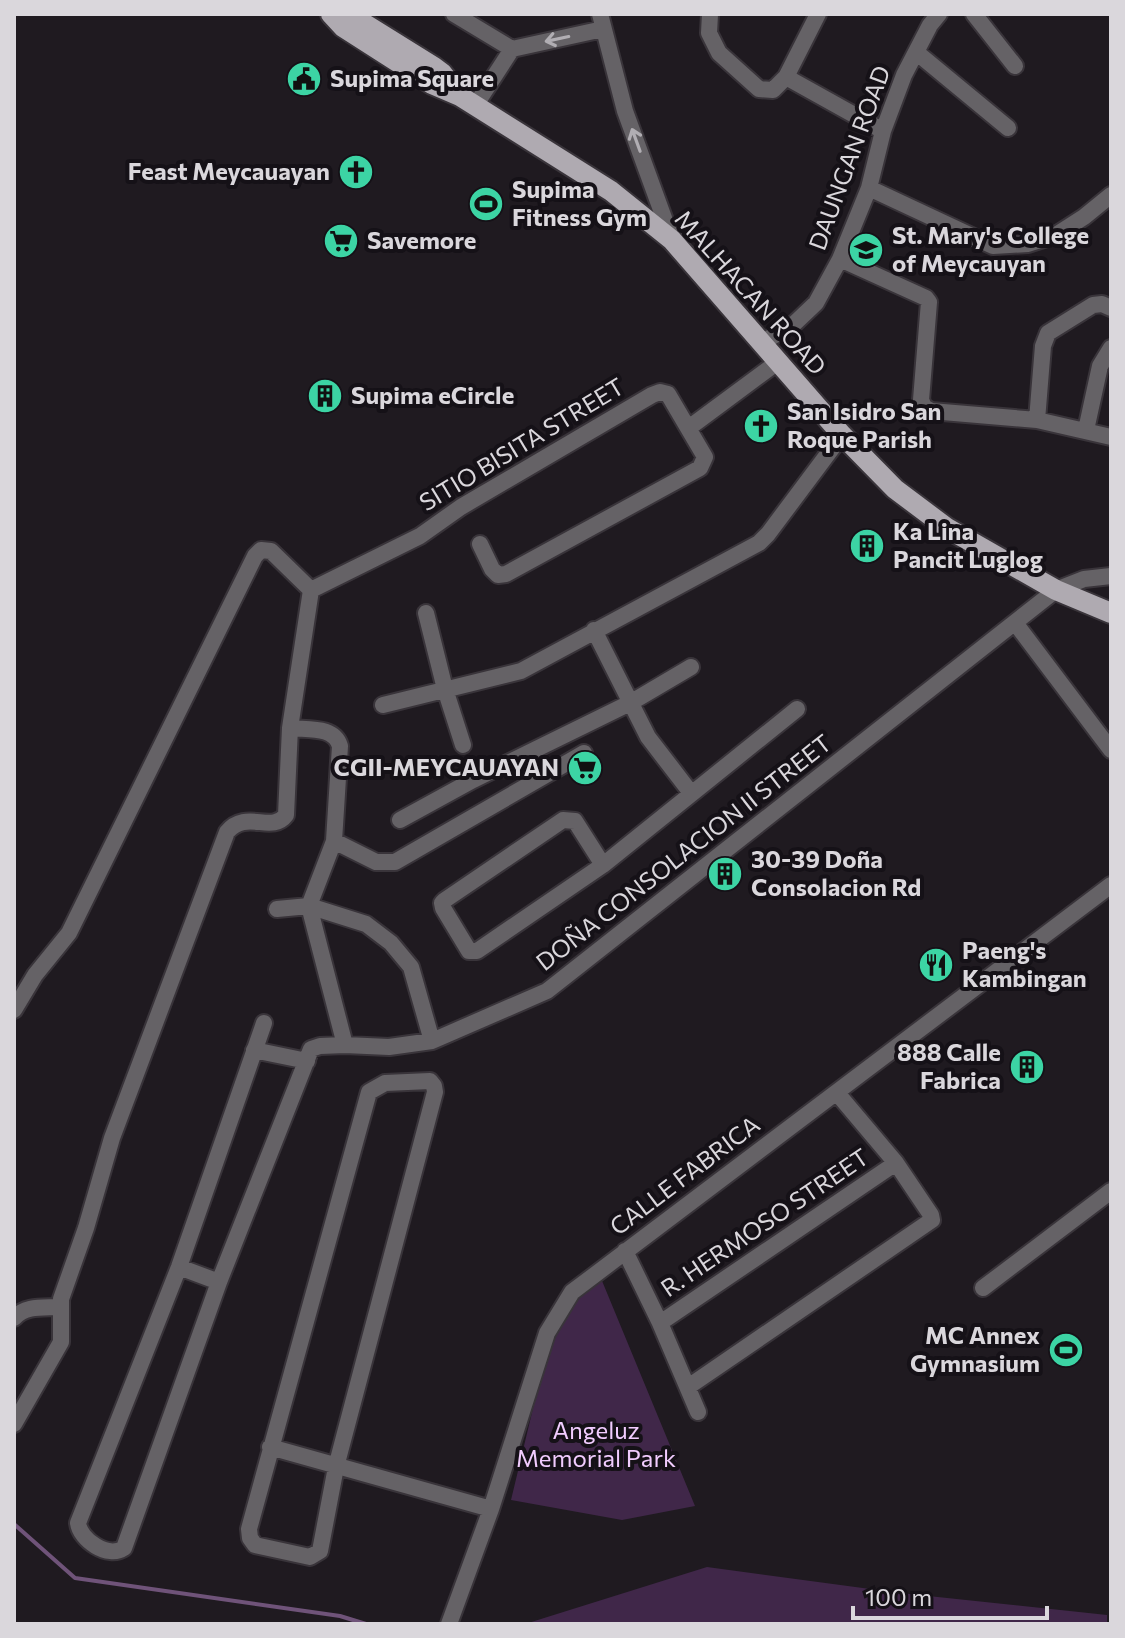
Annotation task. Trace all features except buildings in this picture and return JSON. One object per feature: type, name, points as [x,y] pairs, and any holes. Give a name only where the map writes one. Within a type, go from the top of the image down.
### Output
[{"type":"main road","name":"MALHACAN ROAD","points":[[331,14],[343,27],[432,84],[467,101],[611,191],[672,240],[842,435],[895,489],[947,528],[1056,590],[1111,613]]},
{"type":"main road","name":"MALHACAN ROAD","points":[[338,14],[352,16],[434,67],[467,101]]},
{"type":"street","points":[[454,14],[512,49]]},
{"type":"street","points":[[710,14],[709,33],[719,53],[759,89],[773,90],[786,77],[818,14]]},
{"type":"street","name":"DAUNGAN ROAD","points":[[763,342],[795,323],[816,303],[840,259],[869,188],[883,131],[904,75],[939,14]]},
{"type":"street","points":[[974,14],[1015,66]]},
{"type":"street","points":[[467,101],[512,49],[602,22],[625,111],[672,240]]},
{"type":"street","points":[[916,52],[1008,128]]},
{"type":"street","points":[[786,77],[883,131]]},
{"type":"street","points":[[869,188],[993,246],[1028,244],[1056,235],[1111,195]]},
{"type":"street","points":[[840,259],[929,302],[921,400],[924,407],[931,411],[1037,420],[1111,437]]},
{"type":"street","points":[[1037,420],[1043,346],[1048,333],[1093,305],[1102,304],[1111,308]]},
{"type":"street","points":[[1086,430],[1100,366],[1111,348]]},
{"type":"street","points":[[480,544],[492,569],[498,575],[506,574],[700,468],[705,457],[690,427],[779,361]]},
{"type":"street","name":"SITIO BISITA STREET","points":[[311,590],[420,536],[461,507],[652,395],[660,392],[668,394],[690,427]]},
{"type":"street","points":[[383,705],[521,671],[759,543],[842,435]]},
{"type":"street","points":[[14,1010],[35,975],[69,933],[255,556],[261,550],[271,551],[311,590],[290,728],[286,815],[282,821],[275,823],[242,820],[234,823],[227,832],[112,1138],[59,1307],[61,1342],[14,1424]]},
{"type":"street","points":[[1056,590],[1084,579],[1111,576]]},
{"type":"street","name":"DOÑA CONSOLACION II STREET","points":[[307,1061],[311,1049],[320,1046],[389,1047],[432,1041],[547,991],[1056,590]]},
{"type":"street","points":[[426,613],[463,745]]},
{"type":"street","points":[[1016,624],[1111,750]]},
{"type":"street","points":[[594,630],[648,737],[691,793]]},
{"type":"street","points":[[400,820],[473,780],[630,703],[691,667]]},
{"type":"street","points":[[603,865],[575,821],[563,820],[445,900],[443,908],[469,951],[473,952],[603,865],[797,709]]},
{"type":"street","points":[[290,728],[329,731],[337,737],[340,746],[334,841],[309,906],[345,1045]]},
{"type":"street","points":[[334,841],[376,862],[395,862],[584,753]]},
{"type":"street","name":"CALLE FABRICA","points":[[449,1624],[491,1509],[550,1325],[579,1285],[1111,885]]},
{"type":"street","points":[[277,909],[309,906],[366,924],[391,943],[411,967],[432,1041]]},
{"type":"street","points":[[254,1050],[307,1061],[219,1282],[124,1548],[118,1553],[109,1552],[84,1539],[78,1523],[179,1267],[254,1050],[264,1023]]},
{"type":"street","points":[[430,1081],[435,1092],[336,1467],[320,1551],[310,1557],[255,1545],[250,1538],[249,1529],[270,1447],[369,1092],[385,1083],[430,1081]]},
{"type":"street","points":[[688,1387],[928,1225],[931,1215],[896,1163],[837,1093]]},
{"type":"street","name":"R. HERMOSO STREET","points":[[660,1323],[896,1163]]},
{"type":"street","points":[[983,1288],[1111,1191]]},
{"type":"street","points":[[625,1251],[698,1412]]},
{"type":"street","points":[[179,1267],[219,1282]]},
{"type":"street","points":[[14,1318],[22,1306],[59,1307]]},
{"type":"street","points":[[270,1447],[491,1509]]},
{"type":"green space","name":"Angeluz Memorial Park","points":[[600,1276],[695,1506],[622,1520],[511,1500],[547,1350],[572,1302]]},
{"type":"green space","points":[[707,1567],[900,1593],[1107,1615],[1107,1624],[525,1624]]},
{"type":"waterway","points":[[14,1524],[75,1578],[340,1616],[366,1624]]},
{"type":"place","name":"Supima Square","points":[[304,79]]},
{"type":"place","name":"Feast Meycauayan","points":[[356,172]]},
{"type":"place","name":"Supima Fitness Gym","points":[[486,204]]},
{"type":"place","name":"Savemore","points":[[341,241]]},
{"type":"place","name":"St. Mary's College of Meycauyan","points":[[866,250]]},
{"type":"place","name":"Supima eCircle","points":[[325,396]]},
{"type":"place","name":"San Isidro San Roque Parish","points":[[761,426]]},
{"type":"place","name":"Ka Lina Pancit Luglog","points":[[867,546]]},
{"type":"place","name":"CGII-MEYCAUAYAN","points":[[585,768]]},
{"type":"place","name":"30-39 Doña Consolacion Rd","points":[[725,874]]},
{"type":"place","name":"Paeng's Kambingan","points":[[936,965]]},
{"type":"place","name":"888 Calle Fabrica","points":[[1027,1067]]},
{"type":"place","name":"MC Annex Gymnasium","points":[[1066,1350]]}]
